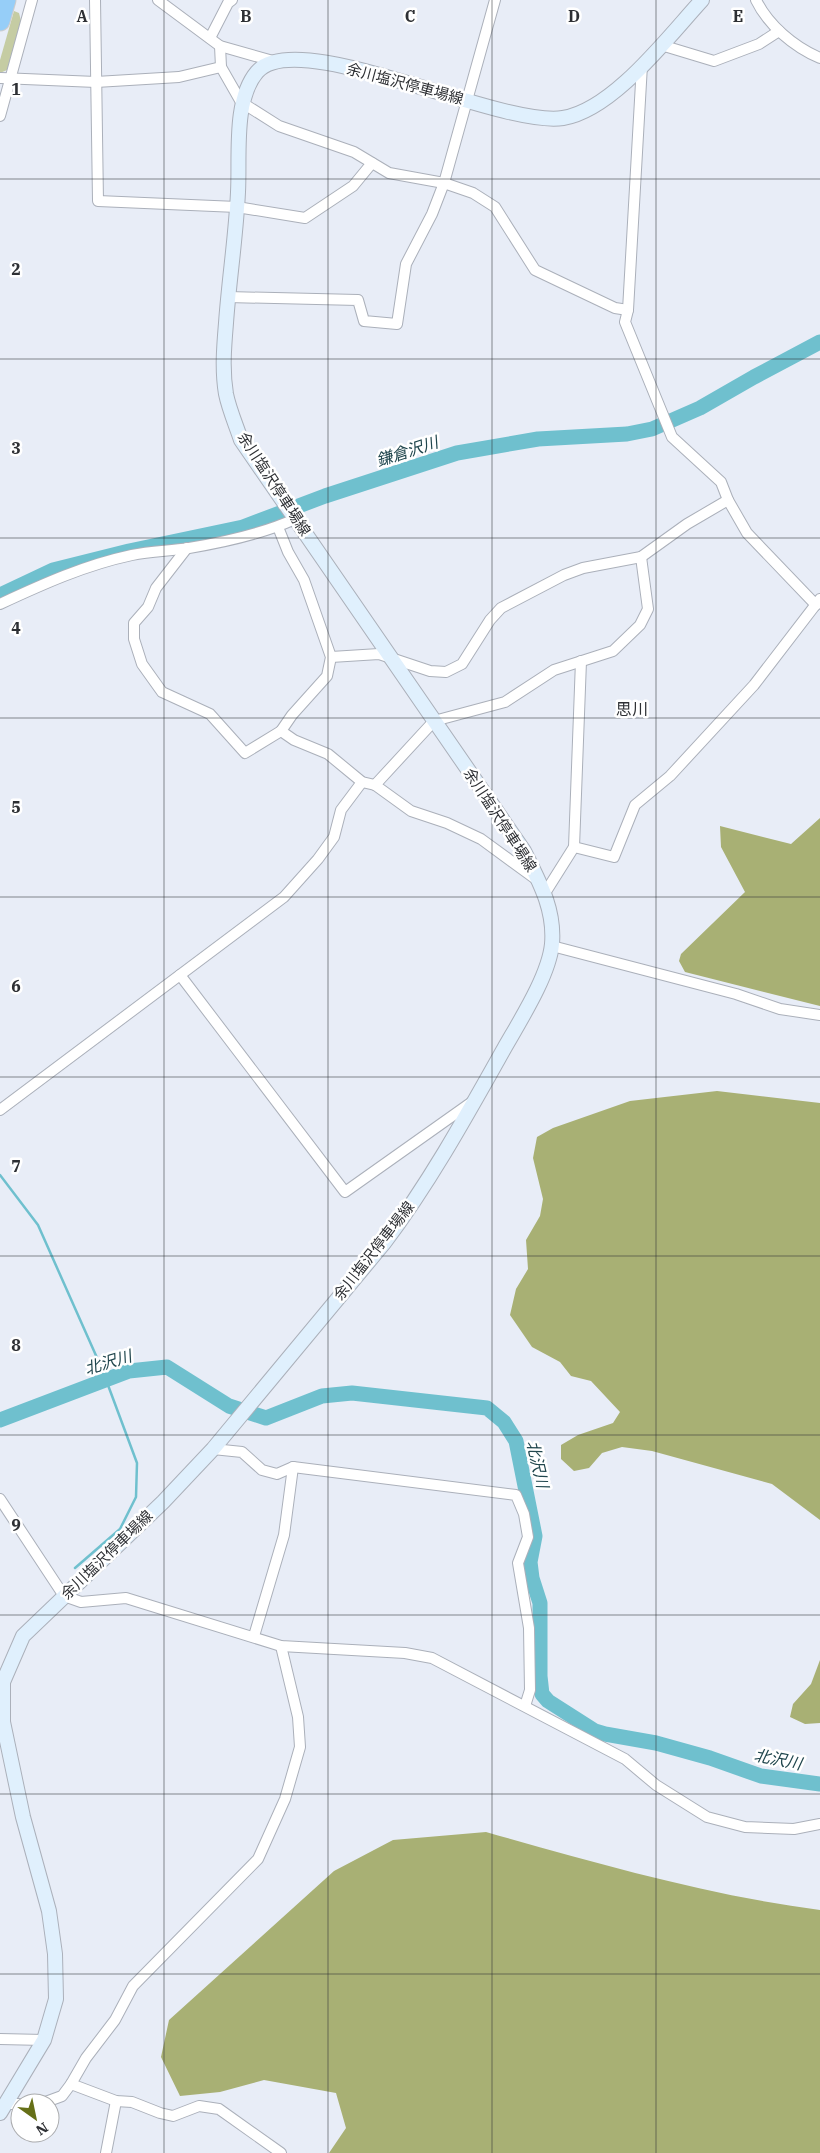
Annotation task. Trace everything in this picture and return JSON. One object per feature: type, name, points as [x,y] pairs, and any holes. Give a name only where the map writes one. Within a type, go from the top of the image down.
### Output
[{"type":"highway","points":[[0,21],[6,0]]},
{"type":"main road","name":"余川塩沢停車場線","points":[[3,2108],[44,2040],[56,1999],[55,1954],[49,1911],[24,1817],[3,1722],[4,1682],[23,1636],[163,1502],[213,1449],[403,1217],[476,1099],[537,991],[552,946],[552,921],[542,887],[524,851],[241,440],[226,394],[223,364],[237,207],[241,102],[257,71],[273,61],[298,58],[382,75],[535,119],[564,118],[590,109],[610,97],[702,0]]},
{"type":"street","points":[[0,116],[6,79],[32,0]]},
{"type":"street","points":[[95,0],[98,201],[237,207],[305,218],[354,186],[372,163]]},
{"type":"street","points":[[158,0],[220,46],[273,61]]},
{"type":"street","points":[[210,38],[228,3],[232,0]]},
{"type":"street","points":[[228,297],[358,300],[364,320],[396,324],[406,264],[432,214],[444,183],[495,0]]},
{"type":"street","points":[[756,0],[763,15],[779,31],[808,53],[820,58]]},
{"type":"street","points":[[661,45],[714,61],[759,44],[779,31]]},
{"type":"street","points":[[220,46],[221,67],[241,102],[279,126],[354,152],[389,173],[444,183],[473,193],[494,207],[535,270],[615,308],[628,310]]},
{"type":"street","points":[[574,847],[614,857],[635,805],[670,776],[754,685],[818,602],[747,533],[728,500],[721,482],[672,437],[625,322],[628,310],[642,65]]},
{"type":"street","points":[[6,79],[96,82],[179,77],[221,67]]},
{"type":"street","points":[[331,657],[378,654],[430,671],[446,672],[462,664],[490,620],[501,608],[564,575],[583,568],[641,557],[687,524],[728,500]]},
{"type":"street","points":[[0,604],[51,580],[94,565],[141,554],[187,548],[278,527],[295,519]]},
{"type":"street","points":[[187,548],[156,588],[148,607],[134,623],[134,639],[142,664],[162,692],[210,714],[245,753],[281,731],[292,715],[327,676],[331,657],[304,580],[288,552],[278,527]]},
{"type":"street","points":[[375,785],[434,721],[505,702],[554,670],[612,651],[640,625],[648,609],[641,557]]},
{"type":"street","points":[[281,731],[294,740],[328,754],[362,782],[375,785],[412,811],[447,823],[481,840],[542,887],[574,847],[581,661]]},
{"type":"street","points":[[0,1110],[284,897],[318,859],[334,837],[341,810],[362,782]]},
{"type":"street","points":[[552,946],[736,994],[780,1009],[820,1015]]},
{"type":"street","points":[[180,975],[345,1192],[476,1099]]},
{"type":"street","points":[[213,1449],[242,1452],[262,1470],[277,1474],[293,1467],[516,1495],[524,1514],[528,1537],[518,1563],[529,1628],[530,1690],[525,1706]]},
{"type":"street","points":[[254,1636],[284,1535],[293,1467]]},
{"type":"street","points":[[0,1499],[64,1596],[81,1602],[126,1598],[254,1636],[280,1646],[405,1652],[432,1658],[625,1759],[656,1785],[707,1817],[745,1827],[794,1829],[820,1824]]},
{"type":"street","points":[[60,2097],[71,2084],[86,2058],[115,2020],[133,1986],[258,1860],[285,1800],[300,1747],[298,1716],[280,1646]]},
{"type":"street","points":[[0,2039],[44,2040]]},
{"type":"street","points":[[71,2084],[116,2101],[132,2102],[173,2116],[199,2106],[218,2109],[281,2153]]},
{"type":"street","points":[[106,2153],[116,2101]]},
{"type":"green space","points":[[14,11],[19,13],[21,21],[7,70],[0,73],[0,60]]},
{"type":"green space","points":[[820,818],[820,1006],[685,972],[679,961],[681,954],[745,892],[721,847],[720,826],[791,844]]},
{"type":"green space","points":[[717,1091],[820,1103],[820,1520],[772,1484],[652,1451],[622,1447],[602,1453],[589,1468],[574,1471],[561,1459],[561,1445],[578,1435],[613,1423],[620,1412],[591,1381],[571,1376],[560,1362],[532,1347],[510,1315],[516,1289],[528,1269],[526,1240],[540,1216],[543,1199],[533,1158],[537,1137],[553,1128],[630,1101]]},
{"type":"green space","points":[[820,1660],[820,1723],[805,1724],[790,1717],[793,1704],[811,1684]]},
{"type":"green space","points":[[486,1832],[693,1887],[777,1904],[820,1910],[820,2153],[329,2153],[346,2128],[336,2093],[264,2080],[220,2092],[180,2096],[161,2057],[169,2020],[334,1871],[393,1840]]},
{"type":"waterway","name":"鎌倉沢川","points":[[0,595],[53,570],[129,551],[243,527],[325,496],[457,453],[538,439],[627,434],[652,429],[700,408],[820,342]]},
{"type":"waterway","points":[[0,1175],[38,1225],[102,1369],[137,1463],[136,1497],[120,1529],[75,1568]]},
{"type":"waterway","name":"北沢川","points":[[0,1420],[129,1371],[167,1367],[229,1406],[266,1418],[322,1396],[352,1393],[487,1408],[504,1422],[516,1441],[535,1536],[530,1562],[532,1578],[540,1603],[540,1676],[542,1694],[548,1701],[595,1731],[656,1743],[710,1758],[761,1776],[820,1784]]},
{"type":"district","name":"思川","points":[[632,709]]}]
